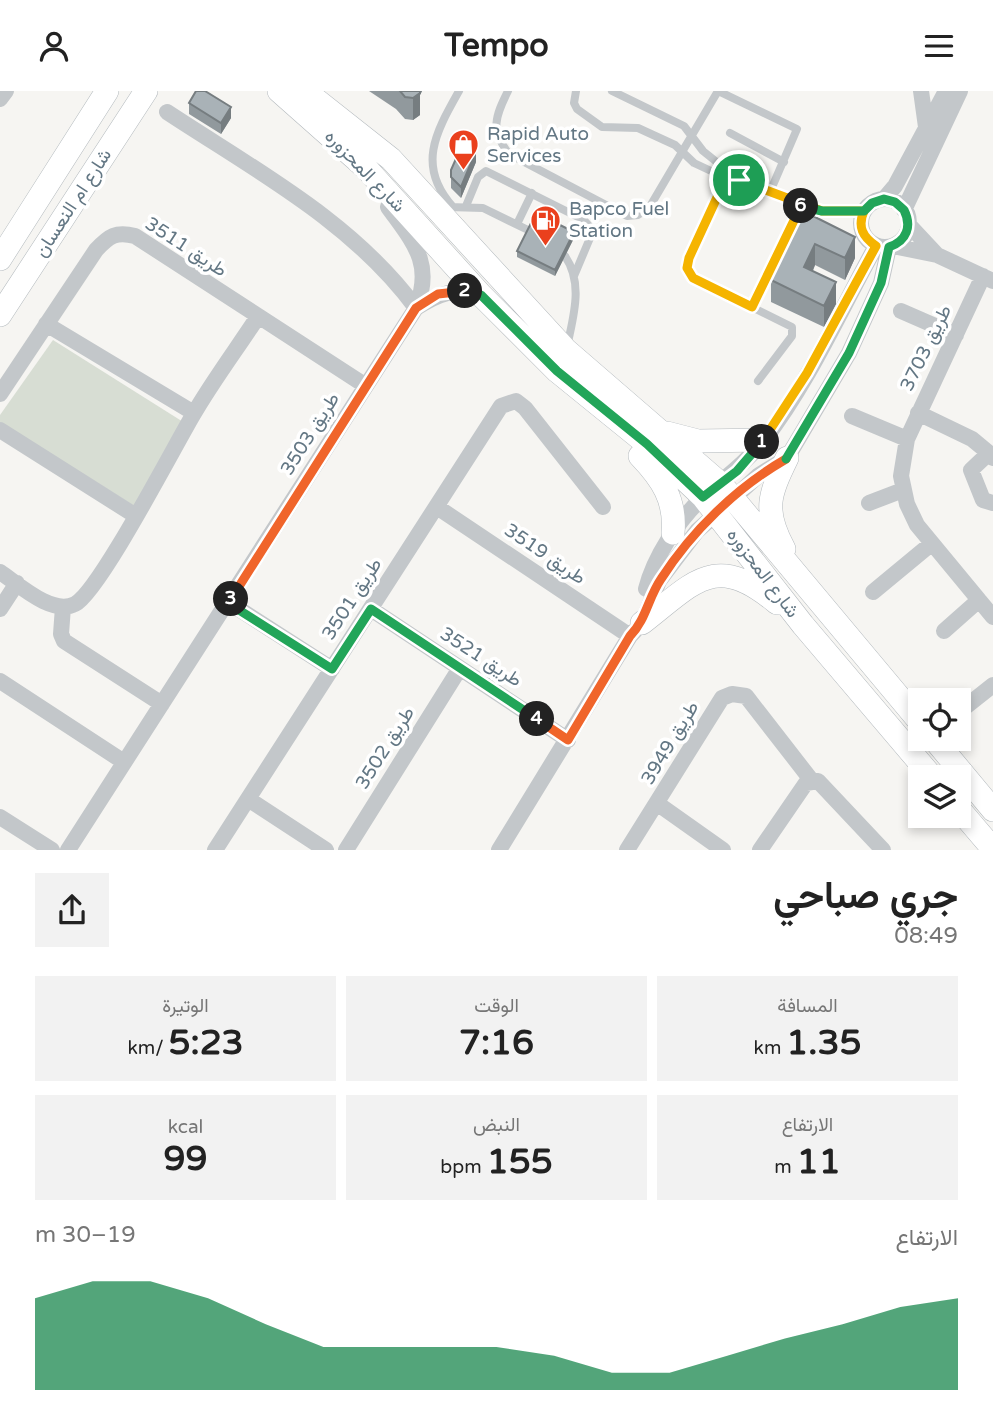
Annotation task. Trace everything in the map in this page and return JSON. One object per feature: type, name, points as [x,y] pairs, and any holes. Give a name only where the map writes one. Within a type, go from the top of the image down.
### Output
[{"type":"main road","name":"شارع ام النعسان","points":[[0,259],[107,91]]},
{"type":"main road","name":"شارع المحزوره","points":[[279,91],[367,169],[481,295],[557,371],[718,498],[797,573],[908,707]]},
{"type":"main road","name":"شارع المحزوره","points":[[305,91],[391,159],[445,207],[566,350],[663,432],[718,498],[803,625],[922,765]]},
{"type":"main road","name":"شارع ام النعسان","points":[[0,315],[146,93]]},
{"type":"main road","points":[[616,419],[625,439],[660,476],[674,520],[673,533]]},
{"type":"main road","points":[[663,432],[698,441],[739,443],[764,440]]},
{"type":"main road","points":[[787,458],[770,495],[770,503],[775,530],[797,573]]},
{"type":"main road","points":[[636,629],[695,582],[723,576],[734,576],[753,585],[803,625]]},
{"type":"main road","points":[[944,751],[993,810]]},
{"type":"main road","points":[[971,823],[993,849]]},
{"type":"street","points":[[0,99],[6,91]]},
{"type":"street","points":[[921,91],[926,128]]},
{"type":"street","points":[[948,95],[926,128],[895,186],[884,199],[872,203],[864,211],[861,229],[867,240],[937,255],[988,279]]},
{"type":"street","points":[[499,850],[636,629],[659,581],[718,498],[764,440],[886,246],[902,240],[906,217],[948,95]]},
{"type":"street","points":[[167,112],[323,215],[360,244],[393,276],[416,308]]},
{"type":"street","points":[[367,169],[377,191],[412,240],[423,270],[424,287],[416,308]]},
{"type":"street","points":[[884,199],[895,202],[937,255]]},
{"type":"street","name":"طريق 3511","points":[[0,394],[96,250],[108,237],[121,233],[135,236],[257,318],[366,386]]},
{"type":"street","points":[[636,629],[646,586],[673,533],[718,498],[787,458],[849,353],[881,283],[886,246]]},
{"type":"street","points":[[393,276],[412,284],[423,270]]},
{"type":"street","name":"طريق 3703","points":[[988,279],[956,335],[918,413],[907,439],[901,476],[912,515],[931,544],[993,617]]},
{"type":"street","points":[[416,308],[438,294],[452,290],[481,295]]},
{"type":"street","name":"طريق 3503","points":[[68,850],[416,308]]},
{"type":"street","points":[[901,311],[956,335]]},
{"type":"street","points":[[0,572],[48,603],[63,607],[76,604],[87,592],[136,516],[194,413],[257,318]]},
{"type":"street","points":[[46,324],[194,413]]},
{"type":"street","name":"طريق 3501","points":[[215,850],[501,406],[516,401],[526,408],[603,507]]},
{"type":"street","points":[[918,413],[972,439],[991,456],[972,467],[971,473],[983,501],[993,503]]},
{"type":"street","points":[[852,417],[907,439]]},
{"type":"street","points":[[0,430],[136,516]]},
{"type":"street","points":[[869,503],[903,490]]},
{"type":"street","name":"طريق 3519","points":[[437,507],[636,629]]},
{"type":"street","points":[[873,592],[931,544]]},
{"type":"street","points":[[0,609],[17,583]]},
{"type":"street","points":[[944,631],[979,600]]},
{"type":"street","points":[[228,603],[332,669]]},
{"type":"street","points":[[63,607],[61,634],[67,643],[162,703]]},
{"type":"street","name":"طريق 3521","points":[[371,609],[568,740]]},
{"type":"street","name":"طريق 3502","points":[[346,850],[460,669]]},
{"type":"street","points":[[0,681],[124,762]]},
{"type":"street","points":[[971,702],[993,685]]},
{"type":"street","name":"طريق 3949","points":[[627,850],[722,698],[732,694],[746,696],[812,781],[818,782],[883,850]]},
{"type":"street","points":[[760,850],[806,783],[812,781]]},
{"type":"street","points":[[248,799],[326,850]]},
{"type":"street","points":[[658,804],[723,850]]},
{"type":"street","points":[[0,817],[52,850]]},
{"type":"lane","points":[[459,91],[437,132],[432,153],[433,174],[445,207],[483,208],[530,231]]},
{"type":"lane","points":[[508,91],[495,124],[498,140],[509,153],[627,216],[638,215],[649,208],[684,154],[718,91],[795,127],[798,133],[769,192]]},
{"type":"lane","points":[[576,91],[574,103],[577,109],[602,127],[638,128],[675,145],[694,163],[726,178],[739,180],[822,211],[864,211]]},
{"type":"lane","points":[[612,91],[679,123],[703,151],[739,180]]},
{"type":"lane","points":[[730,133],[784,162]]},
{"type":"lane","points":[[466,206],[478,177],[486,171],[584,220],[590,227],[590,238],[574,276]]},
{"type":"lane","points":[[726,178],[687,263],[689,274],[698,280],[790,325],[794,330],[758,381]]},
{"type":"lane","points":[[517,224],[532,193]]},
{"type":"lane","points":[[752,307],[801,204]]},
{"type":"lane","points":[[565,256],[574,276],[576,304],[566,350]]},
{"type":"shaded area","points":[[53,340],[188,425],[136,507],[0,422],[0,415]]},
{"type":"building","points":[[196,91],[205,91],[231,107],[221,123],[189,103]]},
{"type":"building","points":[[400,91],[420,93],[413,98],[405,97]]},
{"type":"building","points":[[462,145],[476,151],[461,187],[451,177],[451,170]]},
{"type":"building","points":[[803,211],[855,237],[845,258],[815,244],[804,267],[836,282],[824,306],[771,280]]},
{"type":"building","name":"Bapco Fuel Station","points":[[536,213],[574,232],[555,270],[517,251]]},
{"type":"place","name":"Rapid Auto Services","points":[[464,172]]},
{"type":"place","name":"Bapco Fuel Station","points":[[546,247]]},
{"type":"route","points":[[739,180],[726,178],[689,258],[687,268],[693,278],[752,307],[801,204],[822,211],[844,212],[864,211],[878,200],[890,200],[904,210],[908,217],[908,230],[898,244],[889,247],[881,283],[849,353],[787,458],[759,475],[704,523],[679,552],[653,591],[642,623],[630,636],[568,740],[371,609],[332,669],[228,603],[416,308],[438,294],[452,290],[481,295],[557,371],[647,444],[703,497],[737,471],[764,440],[783,412],[876,246],[863,235],[860,223],[864,211],[822,211],[739,180]]}]
